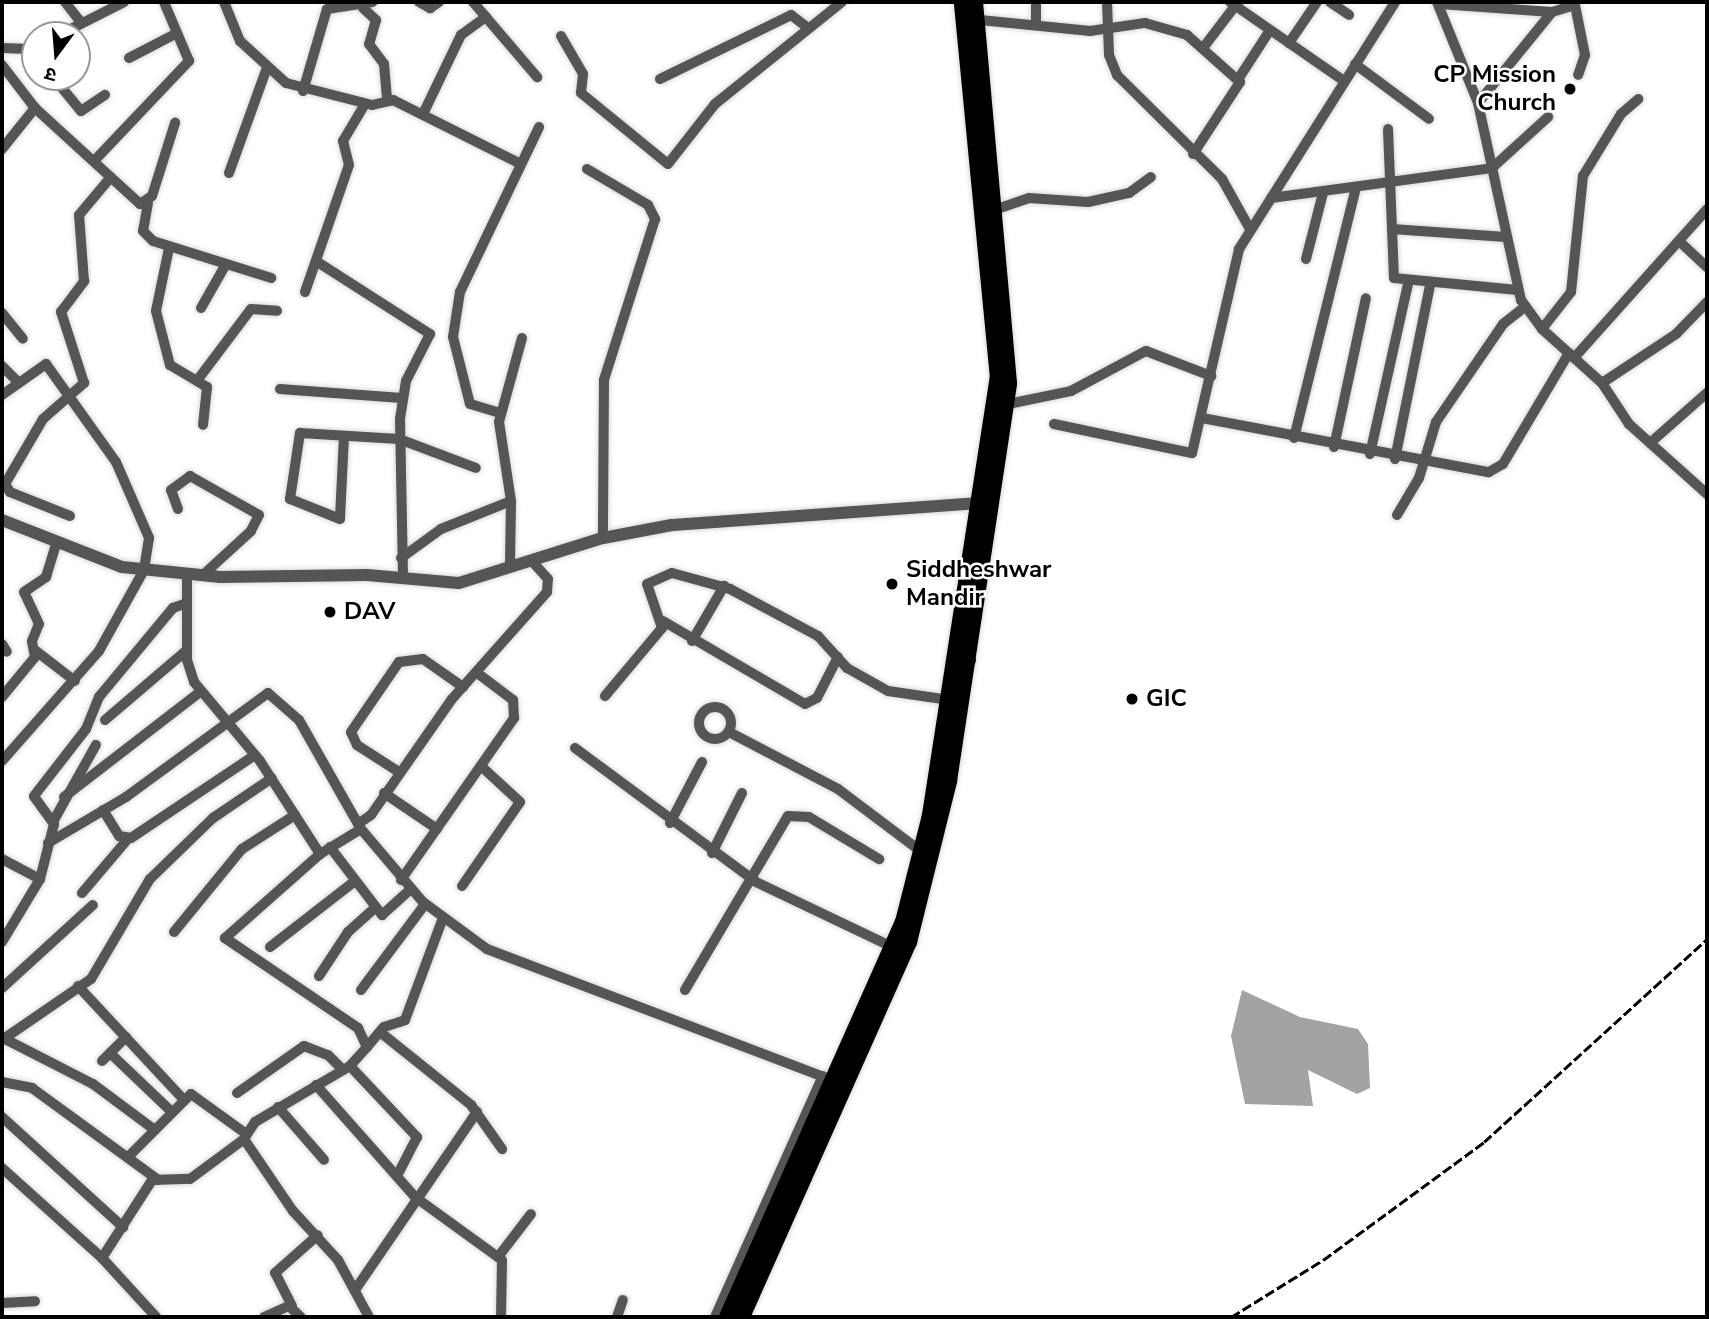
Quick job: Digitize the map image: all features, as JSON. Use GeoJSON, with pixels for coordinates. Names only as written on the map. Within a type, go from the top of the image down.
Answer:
{"type":"FeatureCollection","features":[{"type":"Feature","properties":{"kind":"main road"},"geometry":{"type":"LineString","coordinates":[[833,1080],[928,886],[962,659],[1008,404],[998,209],[970,19],[962,2]]}},
{"type":"Feature","properties":{"kind":"main road"},"geometry":{"type":"LineString","coordinates":[[742,1317],[827,1105],[833,1080],[892,947],[923,853],[949,700],[962,659],[980,503],[996,404],[996,323],[970,19],[975,2]]}},
{"type":"Feature","properties":{"kind":"main road"},"geometry":{"type":"LineString","coordinates":[[727,1317],[827,1105]]}},
{"type":"Feature","properties":{"kind":"street"},"geometry":{"type":"LineString","coordinates":[[65,2],[79,21]]}},
{"type":"Feature","properties":{"kind":"street"},"geometry":{"type":"LineString","coordinates":[[82,21],[124,2]]}},
{"type":"Feature","properties":{"kind":"street"},"geometry":{"type":"LineString","coordinates":[[95,160],[189,61],[164,2]]}},
{"type":"Feature","properties":{"kind":"street"},"geometry":{"type":"LineString","coordinates":[[224,2],[235,32],[266,69],[303,91],[365,104],[387,100],[423,114],[522,164]]}},
{"type":"Feature","properties":{"kind":"street"},"geometry":{"type":"LineString","coordinates":[[419,2],[430,8],[439,2]]}},
{"type":"Feature","properties":{"kind":"street"},"geometry":{"type":"LineString","coordinates":[[473,2],[537,77]]}},
{"type":"Feature","properties":{"kind":"street"},"geometry":{"type":"LineString","coordinates":[[561,36],[583,74],[581,93],[668,164],[715,104],[842,2]]}},
{"type":"Feature","properties":{"kind":"street"},"geometry":{"type":"LineString","coordinates":[[1036,2],[1037,25]]}},
{"type":"Feature","properties":{"kind":"street"},"geometry":{"type":"LineString","coordinates":[[1107,2],[1108,30],[1117,75],[1192,154],[1222,179],[1250,229]]}},
{"type":"Feature","properties":{"kind":"street"},"geometry":{"type":"LineString","coordinates":[[1289,43],[1317,2]]}},
{"type":"Feature","properties":{"kind":"street"},"geometry":{"type":"LineString","coordinates":[[1330,2],[1349,15]]}},
{"type":"Feature","properties":{"kind":"street"},"geometry":{"type":"LineString","coordinates":[[1054,424],[1189,455],[1202,418],[1237,255],[1250,229],[1395,2]]}},
{"type":"Feature","properties":{"kind":"street"},"geometry":{"type":"LineString","coordinates":[[1478,103],[1552,12],[1570,2],[1586,55],[1578,75]]}},
{"type":"Feature","properties":{"kind":"street"},"geometry":{"type":"LineString","coordinates":[[1203,48],[1234,3],[1344,81]]}},
{"type":"Feature","properties":{"kind":"street"},"geometry":{"type":"LineString","coordinates":[[1552,12],[1535,4],[1438,3],[1478,103],[1517,290],[1525,307],[1542,330],[1602,383],[1650,443],[1707,494]]}},
{"type":"Feature","properties":{"kind":"street"},"geometry":{"type":"LineString","coordinates":[[303,91],[327,9],[368,5],[376,20],[369,44],[384,64],[387,100]]}},
{"type":"Feature","properties":{"kind":"street"},"geometry":{"type":"LineString","coordinates":[[660,79],[791,15],[808,28]]}},
{"type":"Feature","properties":{"kind":"street"},"geometry":{"type":"LineString","coordinates":[[423,114],[461,35],[486,17]]}},
{"type":"Feature","properties":{"kind":"street"},"geometry":{"type":"LineString","coordinates":[[970,19],[1108,30],[1158,24],[1203,48],[1239,78]]}},
{"type":"Feature","properties":{"kind":"street"},"geometry":{"type":"LineString","coordinates":[[1192,154],[1270,30]]}},
{"type":"Feature","properties":{"kind":"street"},"geometry":{"type":"LineString","coordinates":[[129,58],[177,33]]}},
{"type":"Feature","properties":{"kind":"street"},"geometry":{"type":"LineString","coordinates":[[2,48],[21,49]]}},
{"type":"Feature","properties":{"kind":"street"},"geometry":{"type":"LineString","coordinates":[[1355,64],[1429,119]]}},
{"type":"Feature","properties":{"kind":"street"},"geometry":{"type":"LineString","coordinates":[[2,65],[35,108],[95,160],[134,200],[148,204]]}},
{"type":"Feature","properties":{"kind":"street"},"geometry":{"type":"LineString","coordinates":[[229,173],[266,69]]}},
{"type":"Feature","properties":{"kind":"street"},"geometry":{"type":"LineString","coordinates":[[65,91],[81,111],[105,95]]}},
{"type":"Feature","properties":{"kind":"street"},"geometry":{"type":"LineString","coordinates":[[1542,330],[1571,292],[1583,176],[1621,114],[1638,99]]}},
{"type":"Feature","properties":{"kind":"street"},"geometry":{"type":"LineString","coordinates":[[305,292],[319,263],[349,164],[343,141],[365,104]]}},
{"type":"Feature","properties":{"kind":"street"},"geometry":{"type":"LineString","coordinates":[[2,149],[35,108]]}},
{"type":"Feature","properties":{"kind":"street"},"geometry":{"type":"LineString","coordinates":[[1271,198],[1492,168],[1548,117]]}},
{"type":"Feature","properties":{"kind":"street"},"geometry":{"type":"LineString","coordinates":[[175,123],[148,204],[143,231],[169,248],[271,278]]}},
{"type":"Feature","properties":{"kind":"street"},"geometry":{"type":"LineString","coordinates":[[500,413],[470,404],[453,337],[460,292],[539,127]]}},
{"type":"Feature","properties":{"kind":"street"},"geometry":{"type":"LineString","coordinates":[[1388,129],[1393,182],[1391,272],[1409,284],[1517,290]]}},
{"type":"Feature","properties":{"kind":"street"},"geometry":{"type":"LineString","coordinates":[[587,169],[648,205],[655,219],[604,380],[603,538]]}},
{"type":"Feature","properties":{"kind":"street"},"geometry":{"type":"LineString","coordinates":[[998,209],[1029,198],[1088,202],[1129,192],[1151,177]]}},
{"type":"Feature","properties":{"kind":"street"},"geometry":{"type":"LineString","coordinates":[[70,516],[10,492],[5,475],[43,419],[85,380],[62,306],[84,281],[79,215],[110,178]]}},
{"type":"Feature","properties":{"kind":"street"},"geometry":{"type":"LineString","coordinates":[[1294,438],[1356,188]]}},
{"type":"Feature","properties":{"kind":"street"},"geometry":{"type":"LineString","coordinates":[[1306,259],[1323,193]]}},
{"type":"Feature","properties":{"kind":"street"},"geometry":{"type":"LineString","coordinates":[[1202,418],[1395,459],[1496,471],[1571,356],[1680,242],[1707,209]]}},
{"type":"Feature","properties":{"kind":"street"},"geometry":{"type":"LineString","coordinates":[[1392,229],[1506,237]]}},
{"type":"Feature","properties":{"kind":"street"},"geometry":{"type":"LineString","coordinates":[[1680,242],[1707,267]]}},
{"type":"Feature","properties":{"kind":"street"},"geometry":{"type":"LineString","coordinates":[[169,248],[156,307],[164,349],[173,367],[200,378],[207,391],[203,425]]}},
{"type":"Feature","properties":{"kind":"street"},"geometry":{"type":"LineString","coordinates":[[319,263],[430,334],[402,398],[399,439],[403,577]]}},
{"type":"Feature","properties":{"kind":"street"},"geometry":{"type":"LineString","coordinates":[[201,308],[225,266]]}},
{"type":"Feature","properties":{"kind":"street"},"geometry":{"type":"LineString","coordinates":[[1370,454],[1409,284]]}},
{"type":"Feature","properties":{"kind":"street"},"geometry":{"type":"LineString","coordinates":[[1395,459],[1430,286]]}},
{"type":"Feature","properties":{"kind":"street"},"geometry":{"type":"LineString","coordinates":[[1334,447],[1366,298]]}},
{"type":"Feature","properties":{"kind":"street"},"geometry":{"type":"LineString","coordinates":[[1602,383],[1676,334],[1707,302]]}},
{"type":"Feature","properties":{"kind":"street"},"geometry":{"type":"LineString","coordinates":[[1397,515],[1424,464],[1436,422],[1503,324],[1525,307]]}},
{"type":"Feature","properties":{"kind":"street"},"geometry":{"type":"LineString","coordinates":[[200,378],[251,309],[277,311]]}},
{"type":"Feature","properties":{"kind":"street"},"geometry":{"type":"LineString","coordinates":[[2,313],[23,339]]}},
{"type":"Feature","properties":{"kind":"street"},"geometry":{"type":"LineString","coordinates":[[510,567],[511,501],[500,413],[522,338]]}},
{"type":"Feature","properties":{"kind":"street"},"geometry":{"type":"LineString","coordinates":[[1008,404],[1071,391],[1146,351],[1211,376]]}},
{"type":"Feature","properties":{"kind":"street"},"geometry":{"type":"LineString","coordinates":[[2,395],[44,363],[70,394],[145,519],[144,570],[75,681],[2,761]]}},
{"type":"Feature","properties":{"kind":"street"},"geometry":{"type":"LineString","coordinates":[[2,366],[17,381]]}},
{"type":"Feature","properties":{"kind":"street"},"geometry":{"type":"LineString","coordinates":[[281,389],[402,398]]}},
{"type":"Feature","properties":{"kind":"street"},"geometry":{"type":"LineString","coordinates":[[1650,443],[1707,393]]}},
{"type":"Feature","properties":{"kind":"street"},"geometry":{"type":"LineString","coordinates":[[344,436],[340,519],[290,499],[297,435],[344,436],[399,439],[477,468]]}},
{"type":"Feature","properties":{"kind":"street"},"geometry":{"type":"LineString","coordinates":[[178,509],[171,490],[191,476],[259,516],[251,531],[203,575]]}},
{"type":"Feature","properties":{"kind":"street"},"geometry":{"type":"LineString","coordinates":[[401,558],[441,530],[511,501]]}},
{"type":"Feature","properties":{"kind":"street"},"geometry":{"type":"LineString","coordinates":[[2,520],[57,542],[144,570],[203,575],[403,577],[470,583],[510,567],[603,538],[672,524],[980,503]]}},
{"type":"Feature","properties":{"kind":"street"},"geometry":{"type":"LineString","coordinates":[[57,542],[46,577],[24,592],[39,624],[32,641],[36,651],[75,681]]}},
{"type":"Feature","properties":{"kind":"street"},"geometry":{"type":"LineString","coordinates":[[367,1047],[358,1028],[225,937],[320,854],[359,826],[463,687],[550,588],[531,560]]}},
{"type":"Feature","properties":{"kind":"street"},"geometry":{"type":"LineString","coordinates":[[187,574],[187,650],[201,691],[272,778],[320,854]]}},
{"type":"Feature","properties":{"kind":"street"},"geometry":{"type":"LineString","coordinates":[[838,657],[817,698],[805,704],[692,641],[663,621],[648,589],[652,577],[687,575],[724,586],[818,636],[838,657],[888,691],[949,700]]}},
{"type":"Feature","properties":{"kind":"street"},"geometry":{"type":"LineString","coordinates":[[692,641],[724,586]]}},
{"type":"Feature","properties":{"kind":"street"},"geometry":{"type":"LineString","coordinates":[[54,820],[34,804],[34,796],[86,730],[99,697],[173,608],[187,603]]}},
{"type":"Feature","properties":{"kind":"street"},"geometry":{"type":"LineString","coordinates":[[605,696],[663,621]]}},
{"type":"Feature","properties":{"kind":"street"},"geometry":{"type":"LineString","coordinates":[[105,720],[187,650]]}},
{"type":"Feature","properties":{"kind":"street"},"geometry":{"type":"LineString","coordinates":[[2,698],[36,651]]}},
{"type":"Feature","properties":{"kind":"street"},"geometry":{"type":"LineString","coordinates":[[399,772],[357,745],[351,732],[399,662],[423,659],[463,687]]}},
{"type":"Feature","properties":{"kind":"street"},"geometry":{"type":"LineString","coordinates":[[401,880],[481,766],[516,705],[476,672]]}},
{"type":"Feature","properties":{"kind":"street"},"geometry":{"type":"LineString","coordinates":[[64,797],[201,691]]}},
{"type":"Feature","properties":{"kind":"street"},"geometry":{"type":"LineString","coordinates":[[48,843],[103,810],[262,694],[283,702],[359,826],[410,890],[443,918],[516,962],[833,1080],[715,1317]]}},
{"type":"Feature","properties":{"kind":"street"},"geometry":{"type":"LineString","coordinates":[[729,732],[838,789],[923,853]]}},
{"type":"Feature","properties":{"kind":"street"},"geometry":{"type":"LineString","coordinates":[[2,942],[40,879],[54,820],[64,797],[96,745]]}},
{"type":"Feature","properties":{"kind":"street"},"geometry":{"type":"LineString","coordinates":[[575,748],[670,823],[748,877],[892,947]]}},
{"type":"Feature","properties":{"kind":"street"},"geometry":{"type":"LineString","coordinates":[[82,893],[127,840],[255,755]]}},
{"type":"Feature","properties":{"kind":"street"},"geometry":{"type":"LineString","coordinates":[[670,823],[702,762]]}},
{"type":"Feature","properties":{"kind":"street"},"geometry":{"type":"LineString","coordinates":[[462,886],[520,802],[481,766]]}},
{"type":"Feature","properties":{"kind":"street"},"geometry":{"type":"LineString","coordinates":[[155,1130],[100,1088],[4,1040],[96,974],[121,919],[150,879],[213,818],[272,778]]}},
{"type":"Feature","properties":{"kind":"street"},"geometry":{"type":"LineString","coordinates":[[384,793],[437,829]]}},
{"type":"Feature","properties":{"kind":"street"},"geometry":{"type":"LineString","coordinates":[[712,853],[743,793]]}},
{"type":"Feature","properties":{"kind":"street"},"geometry":{"type":"LineString","coordinates":[[103,810],[127,840]]}},
{"type":"Feature","properties":{"kind":"street"},"geometry":{"type":"LineString","coordinates":[[685,990],[780,823],[793,814],[808,817],[878,859]]}},
{"type":"Feature","properties":{"kind":"street"},"geometry":{"type":"LineString","coordinates":[[174,932],[243,849],[295,815]]}},
{"type":"Feature","properties":{"kind":"street"},"geometry":{"type":"LineString","coordinates":[[330,847],[375,908],[388,914],[410,890]]}},
{"type":"Feature","properties":{"kind":"street"},"geometry":{"type":"LineString","coordinates":[[2,859],[40,879]]}},
{"type":"Feature","properties":{"kind":"street"},"geometry":{"type":"LineString","coordinates":[[270,947],[355,881]]}},
{"type":"Feature","properties":{"kind":"street"},"geometry":{"type":"LineString","coordinates":[[361,989],[425,904]]}},
{"type":"Feature","properties":{"kind":"street"},"geometry":{"type":"LineString","coordinates":[[2,988],[93,905]]}},
{"type":"Feature","properties":{"kind":"street"},"geometry":{"type":"LineString","coordinates":[[319,976],[348,932],[375,908]]}},
{"type":"Feature","properties":{"kind":"street"},"geometry":{"type":"LineString","coordinates":[[2,918],[12,926]]}},
{"type":"Feature","properties":{"kind":"street"},"geometry":{"type":"LineString","coordinates":[[2,1082],[32,1088],[158,1180],[191,1179],[278,1107],[347,1068],[380,1031],[405,1020],[443,918]]}},
{"type":"Feature","properties":{"kind":"street"},"geometry":{"type":"LineString","coordinates":[[78,986],[184,1100]]}},
{"type":"Feature","properties":{"kind":"street"},"geometry":{"type":"LineString","coordinates":[[380,1031],[477,1112],[502,1149]]}},
{"type":"Feature","properties":{"kind":"street"},"geometry":{"type":"LineString","coordinates":[[126,1037],[106,1057],[172,1112]]}},
{"type":"Feature","properties":{"kind":"street"},"geometry":{"type":"LineString","coordinates":[[237,1093],[304,1046],[328,1055],[347,1068],[417,1137],[398,1174]]}},
{"type":"Feature","properties":{"kind":"street"},"geometry":{"type":"LineString","coordinates":[[316,1085],[398,1174],[415,1197],[498,1257],[506,1276],[501,1317]]}},
{"type":"Feature","properties":{"kind":"street"},"geometry":{"type":"LineString","coordinates":[[128,1157],[184,1100],[198,1096],[244,1136],[293,1211],[318,1235],[355,1290],[369,1317]]}},
{"type":"Feature","properties":{"kind":"street"},"geometry":{"type":"LineString","coordinates":[[278,1107],[324,1160]]}},
{"type":"Feature","properties":{"kind":"street"},"geometry":{"type":"LineString","coordinates":[[355,1290],[415,1197],[477,1112]]}},
{"type":"Feature","properties":{"kind":"street"},"geometry":{"type":"LineString","coordinates":[[2,1117],[123,1227]]}},
{"type":"Feature","properties":{"kind":"street"},"geometry":{"type":"LineString","coordinates":[[2,1168],[102,1258],[155,1317]]}},
{"type":"Feature","properties":{"kind":"street"},"geometry":{"type":"LineString","coordinates":[[102,1258],[158,1180]]}},
{"type":"Feature","properties":{"kind":"street"},"geometry":{"type":"LineString","coordinates":[[498,1257],[531,1214]]}},
{"type":"Feature","properties":{"kind":"street"},"geometry":{"type":"LineString","coordinates":[[301,1317],[274,1276],[318,1235]]}},
{"type":"Feature","properties":{"kind":"street"},"geometry":{"type":"LineString","coordinates":[[617,1317],[623,1300]]}},
{"type":"Feature","properties":{"kind":"street"},"geometry":{"type":"LineString","coordinates":[[2,1303],[35,1301]]}},
{"type":"Feature","properties":{"kind":"street"},"geometry":{"type":"LineString","coordinates":[[264,1317],[292,1306]]}},
{"type":"Feature","properties":{"kind":"shaded area"},"geometry":{"type":"Polygon","coordinates":[[[1242,990],[1300,1017],[1358,1029],[1368,1044],[1370,1088],[1357,1094],[1308,1070],[1313,1106],[1245,1104],[1231,1036],[1242,990]]]}},
{"type":"Feature","properties":{"kind":"railway"},"geometry":{"type":"LineString","coordinates":[[1231,1317],[1323,1260],[1484,1142],[1707,939]]}},
{"type":"Feature","properties":{"kind":"place","name":"CP Mission Church"},"geometry":{"type":"Point","coordinates":[1570,89]}},
{"type":"Feature","properties":{"kind":"place","name":"Siddheshwar Mandir"},"geometry":{"type":"Point","coordinates":[892,584]}},
{"type":"Feature","properties":{"kind":"place","name":"DAV"},"geometry":{"type":"Point","coordinates":[330,612]}},
{"type":"Feature","properties":{"kind":"place","name":"GIC"},"geometry":{"type":"Point","coordinates":[1132,699]}}]}
